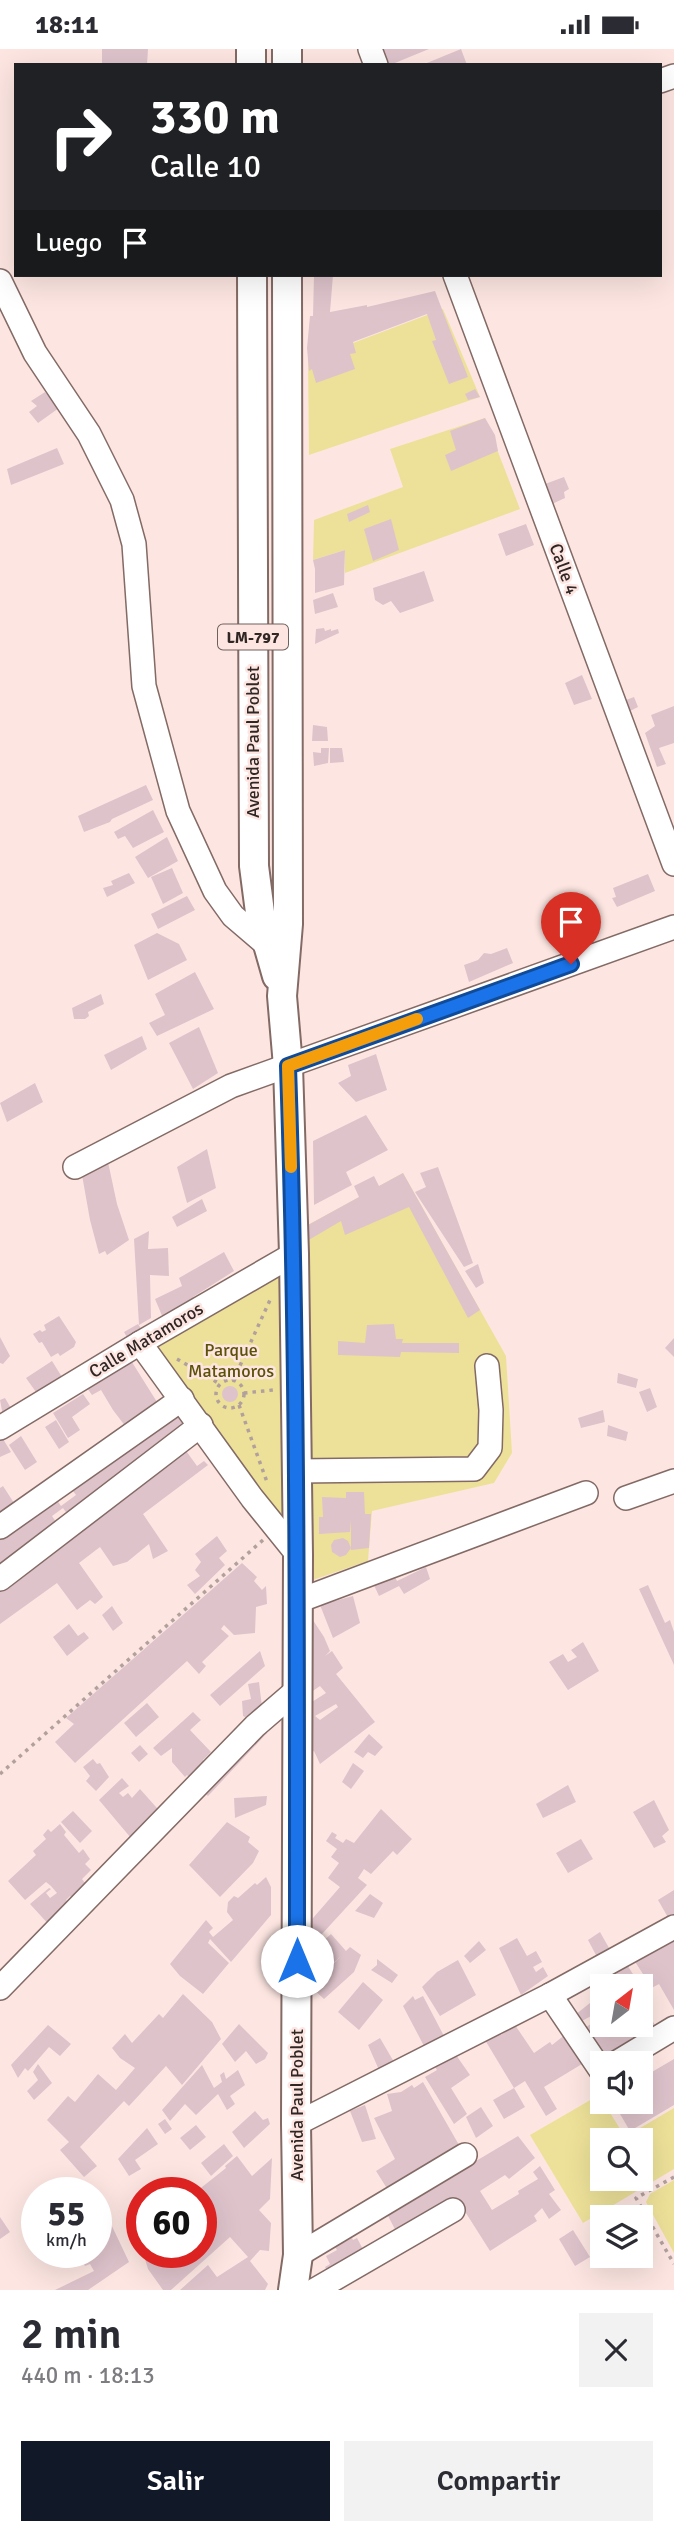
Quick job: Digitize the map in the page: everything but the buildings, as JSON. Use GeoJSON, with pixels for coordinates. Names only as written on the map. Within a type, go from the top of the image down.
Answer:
{"type":"FeatureCollection","features":[{"type":"Feature","properties":{"kind":"main road","name":"Avenida Paul Poblet"},"geometry":{"type":"LineString","coordinates":[[252,277],[254,866],[261,920],[282,996]]}},
{"type":"Feature","properties":{"kind":"main road","name":"Avenida Paul Poblet"},"geometry":{"type":"LineString","coordinates":[[287,277],[288,924],[282,996],[288,1066],[294,1254],[298,1555],[298,2256],[293,2290]]}},
{"type":"Feature","properties":{"kind":"street","name":"Calle 4"},"geometry":{"type":"LineString","coordinates":[[456,277],[674,864]]}},
{"type":"Feature","properties":{"kind":"street"},"geometry":{"type":"LineString","coordinates":[[0,281],[35,353],[89,434],[121,501],[134,544],[144,686],[178,811],[215,891],[233,916],[268,946]]}},
{"type":"Feature","properties":{"kind":"street"},"geometry":{"type":"LineString","coordinates":[[75,1167],[231,1086],[674,927]]}},
{"type":"Feature","properties":{"kind":"street","name":"Calle Matamoros"},"geometry":{"type":"LineString","coordinates":[[0,1428],[294,1254]]}},
{"type":"Feature","properties":{"kind":"street"},"geometry":{"type":"LineString","coordinates":[[140,1343],[252,1498],[298,1555]]}},
{"type":"Feature","properties":{"kind":"street"},"geometry":{"type":"LineString","coordinates":[[297,1471],[474,1469],[491,1448],[487,1366]]}},
{"type":"Feature","properties":{"kind":"street"},"geometry":{"type":"LineString","coordinates":[[0,1527],[182,1399]]}},
{"type":"Feature","properties":{"kind":"street"},"geometry":{"type":"LineString","coordinates":[[0,1579],[201,1425]]}},
{"type":"Feature","properties":{"kind":"street"},"geometry":{"type":"LineString","coordinates":[[626,1499],[674,1481]]}},
{"type":"Feature","properties":{"kind":"street"},"geometry":{"type":"LineString","coordinates":[[298,1601],[586,1493]]}},
{"type":"Feature","properties":{"kind":"street"},"geometry":{"type":"LineString","coordinates":[[0,1988],[256,1726],[298,1689]]}},
{"type":"Feature","properties":{"kind":"street"},"geometry":{"type":"LineString","coordinates":[[296,2124],[550,1995],[674,1927]]}},
{"type":"Feature","properties":{"kind":"street"},"geometry":{"type":"LineString","coordinates":[[550,1995],[590,2054]]}},
{"type":"Feature","properties":{"kind":"street"},"geometry":{"type":"LineString","coordinates":[[636,2051],[674,2028]]}},
{"type":"Feature","properties":{"kind":"street"},"geometry":{"type":"LineString","coordinates":[[298,2256],[465,2155]]}},
{"type":"Feature","properties":{"kind":"street"},"geometry":{"type":"LineString","coordinates":[[315,2290],[453,2210]]}},
{"type":"Feature","properties":{"kind":"path"},"geometry":{"type":"LineString","coordinates":[[233,1381],[273,1295]]}},
{"type":"Feature","properties":{"kind":"path"},"geometry":{"type":"LineString","coordinates":[[174,1357],[220,1384],[233,1381],[241,1385],[244,1394],[239,1405],[271,1493]]}},
{"type":"Feature","properties":{"kind":"path"},"geometry":{"type":"LineString","coordinates":[[220,1384],[217,1397],[222,1405],[230,1408],[239,1405]]}},
{"type":"Feature","properties":{"kind":"path"},"geometry":{"type":"LineString","coordinates":[[244,1394],[284,1388]]}},
{"type":"Feature","properties":{"kind":"path"},"geometry":{"type":"LineString","coordinates":[[0,1774],[278,1527]]}},
{"type":"Feature","properties":{"kind":"path"},"geometry":{"type":"LineString","coordinates":[[674,2177],[636,2198],[674,2263]]}},
{"type":"Feature","properties":{"kind":"green space"},"geometry":{"type":"Polygon","coordinates":[[[443,309],[480,397],[309,455],[308,360],[443,309]]]}},
{"type":"Feature","properties":{"kind":"green space"},"geometry":{"type":"Polygon","coordinates":[[[485,418],[520,509],[345,573],[345,550],[313,560],[314,520],[403,487],[390,449],[485,418]]]}},
{"type":"Feature","properties":{"kind":"green space"},"geometry":{"type":"Polygon","coordinates":[[[403,1173],[506,1356],[512,1453],[494,1483],[372,1511],[368,1561],[307,1582],[308,1225],[403,1173]]]}},
{"type":"Feature","properties":{"kind":"green space","name":"Parque Matamoros"},"geometry":{"type":"Polygon","coordinates":[[[288,1264],[288,1526],[282,1529],[148,1341],[288,1264]]]}},
{"type":"Feature","properties":{"kind":"green space"},"geometry":{"type":"Polygon","coordinates":[[[590,2100],[590,2114],[611,2114],[619,2128],[590,2128],[590,2191],[637,2191],[613,2205],[590,2205],[590,2219],[583,2223],[530,2135],[590,2100]]]}},
{"type":"Feature","properties":{"kind":"green space"},"geometry":{"type":"Polygon","coordinates":[[[674,2108],[674,2169],[653,2181],[653,2128],[640,2128],[674,2108]]]}},
{"type":"Feature","properties":{"kind":"green space"},"geometry":{"type":"Polygon","coordinates":[[[674,2180],[674,2253],[653,2215],[653,2205],[648,2205],[646,2202],[650,2194],[674,2180]]]}},
{"type":"Feature","properties":{"kind":"slow traffic"},"geometry":{"type":"LineString","coordinates":[[291,1167],[288,1066],[417,1019]]}},
{"type":"Feature","properties":{"kind":"route"},"geometry":{"type":"LineString","coordinates":[[297,1961],[298,1555],[294,1254],[288,1066],[571,964]]}}]}
